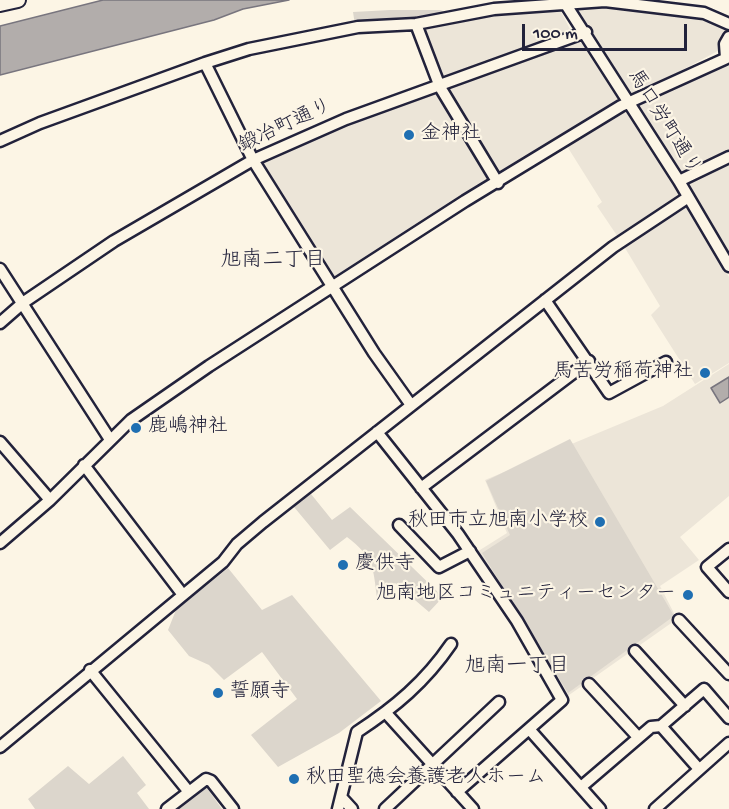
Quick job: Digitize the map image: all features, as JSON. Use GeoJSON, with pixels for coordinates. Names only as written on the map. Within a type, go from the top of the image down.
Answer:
{"type":"FeatureCollection","features":[{"type":"Feature","properties":{"kind":"main road"},"geometry":{"type":"LineString","coordinates":[[0,4],[18,0]]}},
{"type":"Feature","properties":{"kind":"street"},"geometry":{"type":"LineString","coordinates":[[0,141],[51,119],[205,63],[249,49],[358,27],[416,24],[494,9],[564,2],[605,1],[704,14],[729,24]]}},
{"type":"Feature","properties":{"kind":"street","name":"馬口労町通り"},"geometry":{"type":"LineString","coordinates":[[564,2],[586,32],[630,102],[729,266]]}},
{"type":"Feature","properties":{"kind":"street"},"geometry":{"type":"LineString","coordinates":[[416,24],[440,87],[498,183]]}},
{"type":"Feature","properties":{"kind":"street","name":"鍛冶町通り"},"geometry":{"type":"LineString","coordinates":[[0,323],[24,302],[114,241],[253,160],[346,119],[440,87],[586,32]]}},
{"type":"Feature","properties":{"kind":"street"},"geometry":{"type":"LineString","coordinates":[[0,543],[50,500],[110,438],[169,392],[333,286],[630,102],[728,57],[725,44],[729,37]]}},
{"type":"Feature","properties":{"kind":"street"},"geometry":{"type":"LineString","coordinates":[[205,63],[253,160],[374,354],[411,405]]}},
{"type":"Feature","properties":{"kind":"street"},"geometry":{"type":"LineString","coordinates":[[679,181],[729,157]]}},
{"type":"Feature","properties":{"kind":"street"},"geometry":{"type":"LineString","coordinates":[[0,747],[223,562],[237,544],[255,529],[613,247],[687,198]]}},
{"type":"Feature","properties":{"kind":"street"},"geometry":{"type":"LineString","coordinates":[[0,269],[24,302],[110,438]]}},
{"type":"Feature","properties":{"kind":"street"},"geometry":{"type":"LineString","coordinates":[[545,300],[609,393],[666,362]]}},
{"type":"Feature","properties":{"kind":"street"},"geometry":{"type":"LineString","coordinates":[[421,488],[589,361]]}},
{"type":"Feature","properties":{"kind":"street"},"geometry":{"type":"LineString","coordinates":[[377,432],[470,551],[517,621],[562,700],[457,792]]}},
{"type":"Feature","properties":{"kind":"street"},"geometry":{"type":"LineString","coordinates":[[0,442],[50,500]]}},
{"type":"Feature","properties":{"kind":"street"},"geometry":{"type":"LineString","coordinates":[[84,465],[183,595]]}},
{"type":"Feature","properties":{"kind":"street"},"geometry":{"type":"LineString","coordinates":[[399,525],[439,567],[470,551]]}},
{"type":"Feature","properties":{"kind":"street"},"geometry":{"type":"LineString","coordinates":[[729,549],[707,567],[729,592]]}},
{"type":"Feature","properties":{"kind":"street"},"geometry":{"type":"LineString","coordinates":[[680,620],[729,674]]}},
{"type":"Feature","properties":{"kind":"street"},"geometry":{"type":"LineString","coordinates":[[338,809],[357,732],[386,713],[419,685],[451,644]]}},
{"type":"Feature","properties":{"kind":"street"},"geometry":{"type":"LineString","coordinates":[[635,651],[685,706]]}},
{"type":"Feature","properties":{"kind":"street"},"geometry":{"type":"LineString","coordinates":[[90,670],[189,792]]}},
{"type":"Feature","properties":{"kind":"street"},"geometry":{"type":"LineString","coordinates":[[589,684],[638,737]]}},
{"type":"Feature","properties":{"kind":"street"},"geometry":{"type":"LineString","coordinates":[[581,787],[638,737],[651,727],[661,726],[704,689],[729,718]]}},
{"type":"Feature","properties":{"kind":"street"},"geometry":{"type":"LineString","coordinates":[[385,809],[499,702]]}},
{"type":"Feature","properties":{"kind":"street"},"geometry":{"type":"LineString","coordinates":[[386,713],[473,809]]}},
{"type":"Feature","properties":{"kind":"street"},"geometry":{"type":"LineString","coordinates":[[661,726],[699,770]]}},
{"type":"Feature","properties":{"kind":"street"},"geometry":{"type":"LineString","coordinates":[[529,729],[600,809]]}},
{"type":"Feature","properties":{"kind":"street"},"geometry":{"type":"LineString","coordinates":[[655,809],[729,743]]}},
{"type":"Feature","properties":{"kind":"street"},"geometry":{"type":"LineString","coordinates":[[167,809],[206,779],[211,781],[233,809]]}},
{"type":"Feature","properties":{"kind":"street"},"geometry":{"type":"LineString","coordinates":[[341,797],[352,809]]}},
{"type":"Feature","properties":{"kind":"shaded area"},"geometry":{"type":"Polygon","coordinates":[[[103,0],[289,0],[243,9],[214,20],[0,75],[0,26],[103,0]]]}},
{"type":"Feature","properties":{"kind":"shaded area"},"geometry":{"type":"Polygon","coordinates":[[[579,1],[710,10],[729,18],[729,45],[630,98],[576,9],[579,1]]]}},
{"type":"Feature","properties":{"kind":"shaded area"},"geometry":{"type":"Polygon","coordinates":[[[559,8],[571,31],[568,35],[440,80],[420,26],[495,11],[559,8]]]}},
{"type":"Feature","properties":{"kind":"shaded area"},"geometry":{"type":"Polygon","coordinates":[[[390,10],[446,12],[394,23],[355,25],[353,12],[390,10]]]}},
{"type":"Feature","properties":{"kind":"shaded area"},"geometry":{"type":"Polygon","coordinates":[[[576,41],[587,46],[618,97],[617,106],[499,179],[444,89],[576,41]]]}},
{"type":"Feature","properties":{"kind":"shaded area"},"geometry":{"type":"Polygon","coordinates":[[[729,59],[729,152],[679,175],[635,104],[729,59]]]}},
{"type":"Feature","properties":{"kind":"shaded area"},"geometry":{"type":"Polygon","coordinates":[[[440,90],[493,178],[331,279],[257,161],[361,117],[440,90]]]}},
{"type":"Feature","properties":{"kind":"shaded area"},"geometry":{"type":"Polygon","coordinates":[[[624,107],[679,193],[679,200],[620,240],[597,206],[602,202],[565,143],[624,107]]]}},
{"type":"Feature","properties":{"kind":"shaded area"},"geometry":{"type":"Polygon","coordinates":[[[729,159],[729,261],[684,181],[729,159]]]}},
{"type":"Feature","properties":{"kind":"shaded area"},"geometry":{"type":"Polygon","coordinates":[[[684,202],[729,277],[729,363],[695,384],[651,315],[660,306],[622,243],[684,202]]]}},
{"type":"Feature","properties":{"kind":"shaded area","name":"秋田市立旭南小学校"},"geometry":{"type":"Polygon","coordinates":[[[729,364],[729,496],[680,537],[699,560],[660,586],[677,619],[562,700],[472,555],[507,533],[485,480],[663,406],[729,364]]]}},
{"type":"Feature","properties":{"kind":"shaded area"},"geometry":{"type":"Polygon","coordinates":[[[729,377],[729,397],[720,403],[711,388],[729,377]]]}},
{"type":"Feature","properties":{"kind":"shaded area"},"geometry":{"type":"Polygon","coordinates":[[[570,439],[674,616],[568,693],[482,553],[510,535],[486,481],[570,439]]]}},
{"type":"Feature","properties":{"kind":"shaded area"},"geometry":{"type":"Polygon","coordinates":[[[311,494],[332,520],[350,507],[443,597],[429,612],[395,583],[377,598],[371,563],[363,551],[347,537],[330,550],[294,507],[311,494]]]}},
{"type":"Feature","properties":{"kind":"shaded area"},"geometry":{"type":"Polygon","coordinates":[[[228,568],[262,610],[292,595],[381,701],[339,733],[278,767],[251,735],[297,699],[262,652],[224,680],[209,665],[189,656],[168,630],[176,610],[228,568]]]}},
{"type":"Feature","properties":{"kind":"shaded area"},"geometry":{"type":"Polygon","coordinates":[[[123,756],[146,785],[137,793],[149,809],[35,809],[28,799],[68,766],[89,784],[123,756]]]}},
{"type":"Feature","properties":{"kind":"shaded area"},"geometry":{"type":"Polygon","coordinates":[[[201,787],[206,787],[222,809],[175,809],[201,787]]]}},
{"type":"Feature","properties":{"kind":"place","name":"金神社"},"geometry":{"type":"Point","coordinates":[409,135]}},
{"type":"Feature","properties":{"kind":"place","name":"馬苦労稲荷神社"},"geometry":{"type":"Point","coordinates":[705,373]}},
{"type":"Feature","properties":{"kind":"place","name":"鹿嶋神社"},"geometry":{"type":"Point","coordinates":[136,428]}},
{"type":"Feature","properties":{"kind":"place","name":"秋田市立旭南小学校"},"geometry":{"type":"Point","coordinates":[600,522]}},
{"type":"Feature","properties":{"kind":"place","name":"慶供寺"},"geometry":{"type":"Point","coordinates":[343,565]}},
{"type":"Feature","properties":{"kind":"place","name":"旭南地区コミュニティーセンター"},"geometry":{"type":"Point","coordinates":[688,595]}},
{"type":"Feature","properties":{"kind":"place","name":"誓願寺"},"geometry":{"type":"Point","coordinates":[218,693]}},
{"type":"Feature","properties":{"kind":"place","name":"秋田聖徳会養護老人ホーム"},"geometry":{"type":"Point","coordinates":[294,779]}},
{"type":"Feature","properties":{"kind":"district","name":"旭南二丁目"},"geometry":{"type":"Point","coordinates":[273,262]}},
{"type":"Feature","properties":{"kind":"district","name":"旭南一丁目"},"geometry":{"type":"Point","coordinates":[517,668]}}]}
